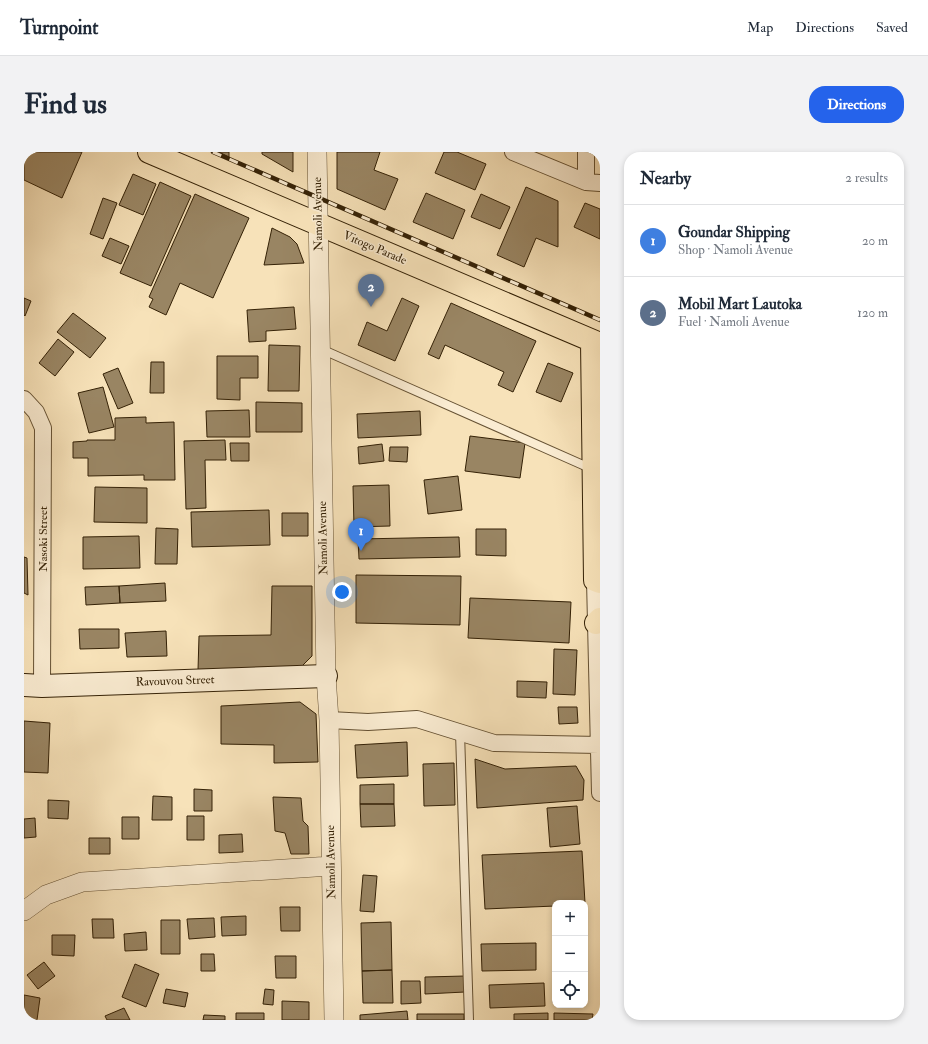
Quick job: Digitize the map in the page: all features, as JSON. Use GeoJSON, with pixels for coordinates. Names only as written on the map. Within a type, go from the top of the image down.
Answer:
{"type":"FeatureCollection","features":[{"type":"Feature","properties":{"kind":"main road","name":"Vitogo Parade"},"geometry":{"type":"LineString","coordinates":[[149,152],[596,343]]}},
{"type":"Feature","properties":{"kind":"main road"},"geometry":{"type":"LineString","coordinates":[[596,343],[598,581]]}},
{"type":"Feature","properties":{"kind":"main road","name":"Ravouvou Street"},"geometry":{"type":"LineString","coordinates":[[33,685],[326,676]]}},
{"type":"Feature","properties":{"kind":"street","name":"Namoli Avenue"},"geometry":{"type":"LineString","coordinates":[[317,152],[317,223],[326,676],[329,720],[334,1020]]}},
{"type":"Feature","properties":{"kind":"street"},"geometry":{"type":"LineString","coordinates":[[513,152],[593,182]]}},
{"type":"Feature","properties":{"kind":"street"},"geometry":{"type":"LineString","coordinates":[[586,152],[593,182]]}},
{"type":"Feature","properties":{"kind":"street","name":"Nasoki Street"},"geometry":{"type":"LineString","coordinates":[[24,399],[36,412],[43,428],[33,685]]}},
{"type":"Feature","properties":{"kind":"street"},"geometry":{"type":"LineString","coordinates":[[598,581],[600,793]]}},
{"type":"Feature","properties":{"kind":"street"},"geometry":{"type":"LineString","coordinates":[[329,720],[368,722],[417,719],[494,743],[599,745]]}},
{"type":"Feature","properties":{"kind":"street"},"geometry":{"type":"LineString","coordinates":[[24,911],[46,895],[82,882],[331,866]]}},
{"type":"Feature","properties":{"kind":"lane"},"geometry":{"type":"LineString","coordinates":[[320,348],[597,472]]}},
{"type":"Feature","properties":{"kind":"lane"},"geometry":{"type":"LineString","coordinates":[[460,732],[469,1020]]}},
{"type":"Feature","properties":{"kind":"building"},"geometry":{"type":"Polygon","coordinates":[[[24,152],[82,152],[62,198],[24,180],[24,152]]]}},
{"type":"Feature","properties":{"kind":"building"},"geometry":{"type":"Polygon","coordinates":[[[219,152],[229,152],[229,157],[219,152]]]}},
{"type":"Feature","properties":{"kind":"building"},"geometry":{"type":"Polygon","coordinates":[[[262,152],[293,152],[293,172],[262,154],[262,152]]]}},
{"type":"Feature","properties":{"kind":"building"},"geometry":{"type":"Polygon","coordinates":[[[337,152],[380,152],[374,170],[398,179],[385,210],[337,189],[337,152]]]}},
{"type":"Feature","properties":{"kind":"building"},"geometry":{"type":"Polygon","coordinates":[[[444,152],[457,152],[486,164],[475,190],[435,173],[444,152]]]}},
{"type":"Feature","properties":{"kind":"building"},"geometry":{"type":"Polygon","coordinates":[[[133,174],[156,184],[143,215],[119,205],[133,174]]]}},
{"type":"Feature","properties":{"kind":"building"},"geometry":{"type":"Polygon","coordinates":[[[160,182],[191,196],[151,286],[120,273],[160,182]]]}},
{"type":"Feature","properties":{"kind":"building"},"geometry":{"type":"Polygon","coordinates":[[[526,187],[558,201],[558,247],[536,238],[524,267],[497,255],[526,187]]]}},
{"type":"Feature","properties":{"kind":"building"},"geometry":{"type":"Polygon","coordinates":[[[426,193],[465,210],[453,239],[413,222],[426,193]]]}},
{"type":"Feature","properties":{"kind":"building"},"geometry":{"type":"Polygon","coordinates":[[[195,194],[249,218],[213,298],[180,283],[166,315],[149,307],[153,299],[149,297],[195,194]]]}},
{"type":"Feature","properties":{"kind":"building"},"geometry":{"type":"Polygon","coordinates":[[[481,194],[510,207],[500,229],[471,217],[481,194]]]}},
{"type":"Feature","properties":{"kind":"building"},"geometry":{"type":"Polygon","coordinates":[[[103,198],[117,203],[103,239],[90,234],[103,198]]]}},
{"type":"Feature","properties":{"kind":"building"},"geometry":{"type":"Polygon","coordinates":[[[585,203],[600,209],[600,239],[574,227],[585,203]]]}},
{"type":"Feature","properties":{"kind":"building"},"geometry":{"type":"Polygon","coordinates":[[[272,228],[290,237],[297,244],[304,263],[264,265],[272,228]]]}},
{"type":"Feature","properties":{"kind":"building"},"geometry":{"type":"Polygon","coordinates":[[[110,238],[129,246],[121,264],[102,256],[110,238]]]}},
{"type":"Feature","properties":{"kind":"building"},"geometry":{"type":"Polygon","coordinates":[[[24,298],[31,301],[25,316],[24,315],[24,298]]]}},
{"type":"Feature","properties":{"kind":"building"},"geometry":{"type":"Polygon","coordinates":[[[402,298],[419,306],[395,361],[358,345],[367,322],[387,331],[402,298]]]}},
{"type":"Feature","properties":{"kind":"building"},"geometry":{"type":"Polygon","coordinates":[[[451,303],[536,341],[513,392],[498,385],[504,372],[445,345],[439,359],[428,354],[451,303]]]}},
{"type":"Feature","properties":{"kind":"building"},"geometry":{"type":"Polygon","coordinates":[[[294,307],[296,329],[266,331],[266,341],[249,342],[247,310],[294,307]]]}},
{"type":"Feature","properties":{"kind":"building"},"geometry":{"type":"Polygon","coordinates":[[[73,313],[106,338],[90,358],[57,332],[73,313]]]}},
{"type":"Feature","properties":{"kind":"building"},"geometry":{"type":"Polygon","coordinates":[[[58,339],[74,352],[55,376],[39,363],[58,339]]]}},
{"type":"Feature","properties":{"kind":"building"},"geometry":{"type":"Polygon","coordinates":[[[269,345],[300,346],[299,391],[268,391],[269,345]]]}},
{"type":"Feature","properties":{"kind":"building"},"geometry":{"type":"Polygon","coordinates":[[[217,356],[258,356],[258,378],[240,378],[240,400],[217,399],[217,356]]]}},
{"type":"Feature","properties":{"kind":"building"},"geometry":{"type":"Polygon","coordinates":[[[151,362],[164,362],[164,393],[150,393],[151,362]]]}},
{"type":"Feature","properties":{"kind":"building"},"geometry":{"type":"Polygon","coordinates":[[[548,363],[573,373],[561,402],[536,392],[548,363]]]}},
{"type":"Feature","properties":{"kind":"building"},"geometry":{"type":"Polygon","coordinates":[[[118,368],[133,403],[118,409],[103,374],[118,368]]]}},
{"type":"Feature","properties":{"kind":"building"},"geometry":{"type":"Polygon","coordinates":[[[103,387],[114,427],[89,433],[78,393],[103,387]]]}},
{"type":"Feature","properties":{"kind":"building"},"geometry":{"type":"Polygon","coordinates":[[[256,402],[302,403],[302,432],[256,432],[256,402]]]}},
{"type":"Feature","properties":{"kind":"building"},"geometry":{"type":"Polygon","coordinates":[[[249,410],[250,437],[207,437],[206,411],[249,410]]]}},
{"type":"Feature","properties":{"kind":"building"},"geometry":{"type":"Polygon","coordinates":[[[420,411],[421,435],[358,438],[357,414],[420,411]]]}},
{"type":"Feature","properties":{"kind":"building"},"geometry":{"type":"Polygon","coordinates":[[[146,417],[146,423],[174,422],[175,480],[144,480],[144,475],[88,476],[88,458],[73,458],[73,442],[87,440],[115,440],[115,418],[146,417]]]}},
{"type":"Feature","properties":{"kind":"building"},"geometry":{"type":"Polygon","coordinates":[[[470,436],[525,443],[520,478],[465,471],[470,436]]]}},
{"type":"Feature","properties":{"kind":"building"},"geometry":{"type":"Polygon","coordinates":[[[225,440],[226,460],[205,460],[206,508],[186,509],[184,441],[225,440]]]}},
{"type":"Feature","properties":{"kind":"building"},"geometry":{"type":"Polygon","coordinates":[[[230,443],[249,443],[249,461],[231,461],[230,443]]]}},
{"type":"Feature","properties":{"kind":"building"},"geometry":{"type":"Polygon","coordinates":[[[382,444],[384,461],[359,464],[358,447],[382,444]]]}},
{"type":"Feature","properties":{"kind":"building"},"geometry":{"type":"Polygon","coordinates":[[[390,447],[408,447],[407,462],[389,461],[390,447]]]}},
{"type":"Feature","properties":{"kind":"building"},"geometry":{"type":"Polygon","coordinates":[[[458,476],[462,510],[428,514],[424,480],[458,476]]]}},
{"type":"Feature","properties":{"kind":"building"},"geometry":{"type":"Polygon","coordinates":[[[389,485],[390,526],[354,527],[353,486],[389,485]]]}},
{"type":"Feature","properties":{"kind":"building"},"geometry":{"type":"Polygon","coordinates":[[[95,487],[147,488],[147,523],[94,522],[95,487]]]}},
{"type":"Feature","properties":{"kind":"building"},"geometry":{"type":"Polygon","coordinates":[[[269,510],[270,545],[192,547],[191,512],[269,510]]]}},
{"type":"Feature","properties":{"kind":"building"},"geometry":{"type":"Polygon","coordinates":[[[282,513],[308,513],[308,536],[282,536],[282,513]]]}},
{"type":"Feature","properties":{"kind":"building"},"geometry":{"type":"Polygon","coordinates":[[[156,528],[178,529],[177,564],[155,564],[156,528]]]}},
{"type":"Feature","properties":{"kind":"building"},"geometry":{"type":"Polygon","coordinates":[[[476,529],[506,529],[506,556],[476,555],[476,529]]]}},
{"type":"Feature","properties":{"kind":"building"},"geometry":{"type":"Polygon","coordinates":[[[139,536],[140,568],[83,569],[83,537],[139,536]]]}},
{"type":"Feature","properties":{"kind":"building"},"geometry":{"type":"Polygon","coordinates":[[[459,537],[460,557],[359,559],[358,539],[459,537]]]}},
{"type":"Feature","properties":{"kind":"building"},"geometry":{"type":"Polygon","coordinates":[[[24,557],[27,558],[28,595],[24,593],[24,557]]]}},
{"type":"Feature","properties":{"kind":"building"},"geometry":{"type":"Polygon","coordinates":[[[356,575],[461,576],[460,625],[356,623],[356,575]]]}},
{"type":"Feature","properties":{"kind":"building"},"geometry":{"type":"Polygon","coordinates":[[[165,583],[166,601],[120,603],[119,586],[165,583]]]}},
{"type":"Feature","properties":{"kind":"building"},"geometry":{"type":"Polygon","coordinates":[[[119,586],[120,603],[86,605],[85,587],[119,586]]]}},
{"type":"Feature","properties":{"kind":"building"},"geometry":{"type":"Polygon","coordinates":[[[272,586],[312,586],[312,656],[298,670],[198,670],[199,636],[271,635],[272,586]]]}},
{"type":"Feature","properties":{"kind":"building"},"geometry":{"type":"Polygon","coordinates":[[[470,598],[571,602],[569,643],[468,638],[470,598]]]}},
{"type":"Feature","properties":{"kind":"building"},"geometry":{"type":"Polygon","coordinates":[[[79,629],[119,629],[119,648],[80,649],[79,629]]]}},
{"type":"Feature","properties":{"kind":"building"},"geometry":{"type":"Polygon","coordinates":[[[166,631],[167,656],[127,657],[125,633],[166,631]]]}},
{"type":"Feature","properties":{"kind":"building"},"geometry":{"type":"Polygon","coordinates":[[[554,649],[577,650],[575,695],[553,694],[554,649]]]}},
{"type":"Feature","properties":{"kind":"building"},"geometry":{"type":"Polygon","coordinates":[[[517,681],[547,682],[546,698],[517,697],[517,681]]]}},
{"type":"Feature","properties":{"kind":"building"},"geometry":{"type":"Polygon","coordinates":[[[300,702],[316,714],[318,762],[274,763],[274,745],[221,744],[221,706],[300,702]]]}},
{"type":"Feature","properties":{"kind":"building"},"geometry":{"type":"Polygon","coordinates":[[[558,707],[577,707],[578,723],[559,724],[558,707]]]}},
{"type":"Feature","properties":{"kind":"building"},"geometry":{"type":"Polygon","coordinates":[[[24,721],[50,723],[48,773],[24,772],[24,721]]]}},
{"type":"Feature","properties":{"kind":"building"},"geometry":{"type":"Polygon","coordinates":[[[407,742],[408,776],[357,778],[355,745],[407,742]]]}},
{"type":"Feature","properties":{"kind":"building"},"geometry":{"type":"Polygon","coordinates":[[[475,759],[505,769],[576,766],[584,780],[583,800],[477,808],[475,759]]]}},
{"type":"Feature","properties":{"kind":"building"},"geometry":{"type":"Polygon","coordinates":[[[454,763],[455,805],[424,806],[423,764],[454,763]]]}},
{"type":"Feature","properties":{"kind":"building"},"geometry":{"type":"Polygon","coordinates":[[[394,784],[394,804],[360,804],[360,785],[394,784]]]}},
{"type":"Feature","properties":{"kind":"building"},"geometry":{"type":"Polygon","coordinates":[[[194,789],[212,790],[212,811],[194,811],[194,789]]]}},
{"type":"Feature","properties":{"kind":"building"},"geometry":{"type":"Polygon","coordinates":[[[153,796],[172,797],[172,820],[152,820],[153,796]]]}},
{"type":"Feature","properties":{"kind":"building"},"geometry":{"type":"Polygon","coordinates":[[[273,797],[301,798],[303,821],[308,826],[309,854],[291,854],[285,833],[275,831],[273,797]]]}},
{"type":"Feature","properties":{"kind":"building"},"geometry":{"type":"Polygon","coordinates":[[[48,800],[69,801],[68,819],[48,818],[48,800]]]}},
{"type":"Feature","properties":{"kind":"building"},"geometry":{"type":"Polygon","coordinates":[[[360,804],[394,804],[395,826],[361,827],[360,804]]]}},
{"type":"Feature","properties":{"kind":"building"},"geometry":{"type":"Polygon","coordinates":[[[577,806],[580,844],[550,847],[547,808],[577,806]]]}},
{"type":"Feature","properties":{"kind":"building"},"geometry":{"type":"Polygon","coordinates":[[[187,816],[204,816],[204,840],[187,840],[187,816]]]}},
{"type":"Feature","properties":{"kind":"building"},"geometry":{"type":"Polygon","coordinates":[[[122,817],[139,817],[139,839],[122,839],[122,817]]]}},
{"type":"Feature","properties":{"kind":"building"},"geometry":{"type":"Polygon","coordinates":[[[35,818],[36,837],[24,838],[24,819],[35,818]]]}},
{"type":"Feature","properties":{"kind":"building"},"geometry":{"type":"Polygon","coordinates":[[[242,834],[243,852],[219,853],[219,835],[242,834]]]}},
{"type":"Feature","properties":{"kind":"building"},"geometry":{"type":"Polygon","coordinates":[[[89,838],[110,838],[110,854],[89,854],[89,838]]]}},
{"type":"Feature","properties":{"kind":"building"},"geometry":{"type":"Polygon","coordinates":[[[582,851],[585,900],[552,900],[552,906],[485,909],[482,855],[582,851]]]}},
{"type":"Feature","properties":{"kind":"building"},"geometry":{"type":"Polygon","coordinates":[[[363,875],[377,876],[374,912],[360,911],[363,875]]]}},
{"type":"Feature","properties":{"kind":"building"},"geometry":{"type":"Polygon","coordinates":[[[280,907],[300,907],[300,931],[281,931],[280,907]]]}},
{"type":"Feature","properties":{"kind":"building"},"geometry":{"type":"Polygon","coordinates":[[[246,916],[246,935],[222,936],[221,917],[246,916]]]}},
{"type":"Feature","properties":{"kind":"building"},"geometry":{"type":"Polygon","coordinates":[[[214,918],[215,937],[189,939],[187,919],[214,918]]]}},
{"type":"Feature","properties":{"kind":"building"},"geometry":{"type":"Polygon","coordinates":[[[92,919],[113,919],[114,938],[93,938],[92,919]]]}},
{"type":"Feature","properties":{"kind":"building"},"geometry":{"type":"Polygon","coordinates":[[[161,920],[180,920],[180,954],[161,954],[161,920]]]}},
{"type":"Feature","properties":{"kind":"building"},"geometry":{"type":"Polygon","coordinates":[[[391,922],[392,970],[362,971],[361,923],[391,922]]]}},
{"type":"Feature","properties":{"kind":"building"},"geometry":{"type":"Polygon","coordinates":[[[146,932],[147,950],[125,951],[124,934],[146,932]]]}},
{"type":"Feature","properties":{"kind":"building"},"geometry":{"type":"Polygon","coordinates":[[[52,935],[75,935],[74,956],[52,955],[52,935]]]}},
{"type":"Feature","properties":{"kind":"building"},"geometry":{"type":"Polygon","coordinates":[[[536,943],[536,970],[482,971],[481,944],[536,943]]]}},
{"type":"Feature","properties":{"kind":"building"},"geometry":{"type":"Polygon","coordinates":[[[201,954],[214,954],[215,971],[201,971],[201,954]]]}},
{"type":"Feature","properties":{"kind":"building"},"geometry":{"type":"Polygon","coordinates":[[[275,956],[296,956],[296,978],[276,978],[275,956]]]}},
{"type":"Feature","properties":{"kind":"building"},"geometry":{"type":"Polygon","coordinates":[[[44,962],[55,976],[38,989],[27,975],[44,962]]]}},
{"type":"Feature","properties":{"kind":"building"},"geometry":{"type":"Polygon","coordinates":[[[135,964],[159,974],[146,1007],[122,997],[135,964]]]}},
{"type":"Feature","properties":{"kind":"building"},"geometry":{"type":"Polygon","coordinates":[[[392,970],[393,1003],[363,1003],[362,971],[392,970]]]}},
{"type":"Feature","properties":{"kind":"building"},"geometry":{"type":"Polygon","coordinates":[[[465,976],[465,992],[425,994],[425,977],[465,976]]]}},
{"type":"Feature","properties":{"kind":"building"},"geometry":{"type":"Polygon","coordinates":[[[401,981],[420,981],[421,1003],[401,1004],[401,981]]]}},
{"type":"Feature","properties":{"kind":"building"},"geometry":{"type":"Polygon","coordinates":[[[544,983],[545,1006],[490,1008],[489,985],[544,983]]]}},
{"type":"Feature","properties":{"kind":"building"},"geometry":{"type":"Polygon","coordinates":[[[166,989],[188,993],[185,1007],[163,1003],[166,989]]]}},
{"type":"Feature","properties":{"kind":"building"},"geometry":{"type":"Polygon","coordinates":[[[265,989],[274,990],[273,1005],[263,1004],[265,989]]]}},
{"type":"Feature","properties":{"kind":"building"},"geometry":{"type":"Polygon","coordinates":[[[24,995],[40,998],[37,1020],[24,1020],[24,995]]]}},
{"type":"Feature","properties":{"kind":"building"},"geometry":{"type":"Polygon","coordinates":[[[282,1001],[309,1002],[309,1020],[282,1020],[282,1001]]]}},
{"type":"Feature","properties":{"kind":"building"},"geometry":{"type":"Polygon","coordinates":[[[124,1008],[130,1020],[107,1020],[105,1016],[124,1008]]]}},
{"type":"Feature","properties":{"kind":"building"},"geometry":{"type":"Polygon","coordinates":[[[407,1011],[408,1020],[360,1020],[360,1015],[407,1011]]]}},
{"type":"Feature","properties":{"kind":"building"},"geometry":{"type":"Polygon","coordinates":[[[236,1013],[264,1013],[264,1020],[236,1020],[236,1013]]]}},
{"type":"Feature","properties":{"kind":"building"},"geometry":{"type":"Polygon","coordinates":[[[548,1013],[548,1020],[514,1020],[514,1014],[548,1013]]]}},
{"type":"Feature","properties":{"kind":"building"},"geometry":{"type":"Polygon","coordinates":[[[554,1013],[593,1014],[592,1020],[554,1020],[554,1013]]]}},
{"type":"Feature","properties":{"kind":"building"},"geometry":{"type":"Polygon","coordinates":[[[417,1014],[464,1014],[464,1020],[417,1020],[417,1014]]]}},
{"type":"Feature","properties":{"kind":"building"},"geometry":{"type":"Polygon","coordinates":[[[204,1015],[225,1016],[225,1020],[203,1020],[204,1015]]]}},
{"type":"Feature","properties":{"kind":"railway"},"geometry":{"type":"LineString","coordinates":[[213,152],[600,320]]}},
{"type":"Feature","properties":{"kind":"place","name":"Mobil Mart Lautoka"},"geometry":{"type":"Point","coordinates":[371,307]}},
{"type":"Feature","properties":{"kind":"place","name":"Goundar Shipping"},"geometry":{"type":"Point","coordinates":[361,551]}}]}
